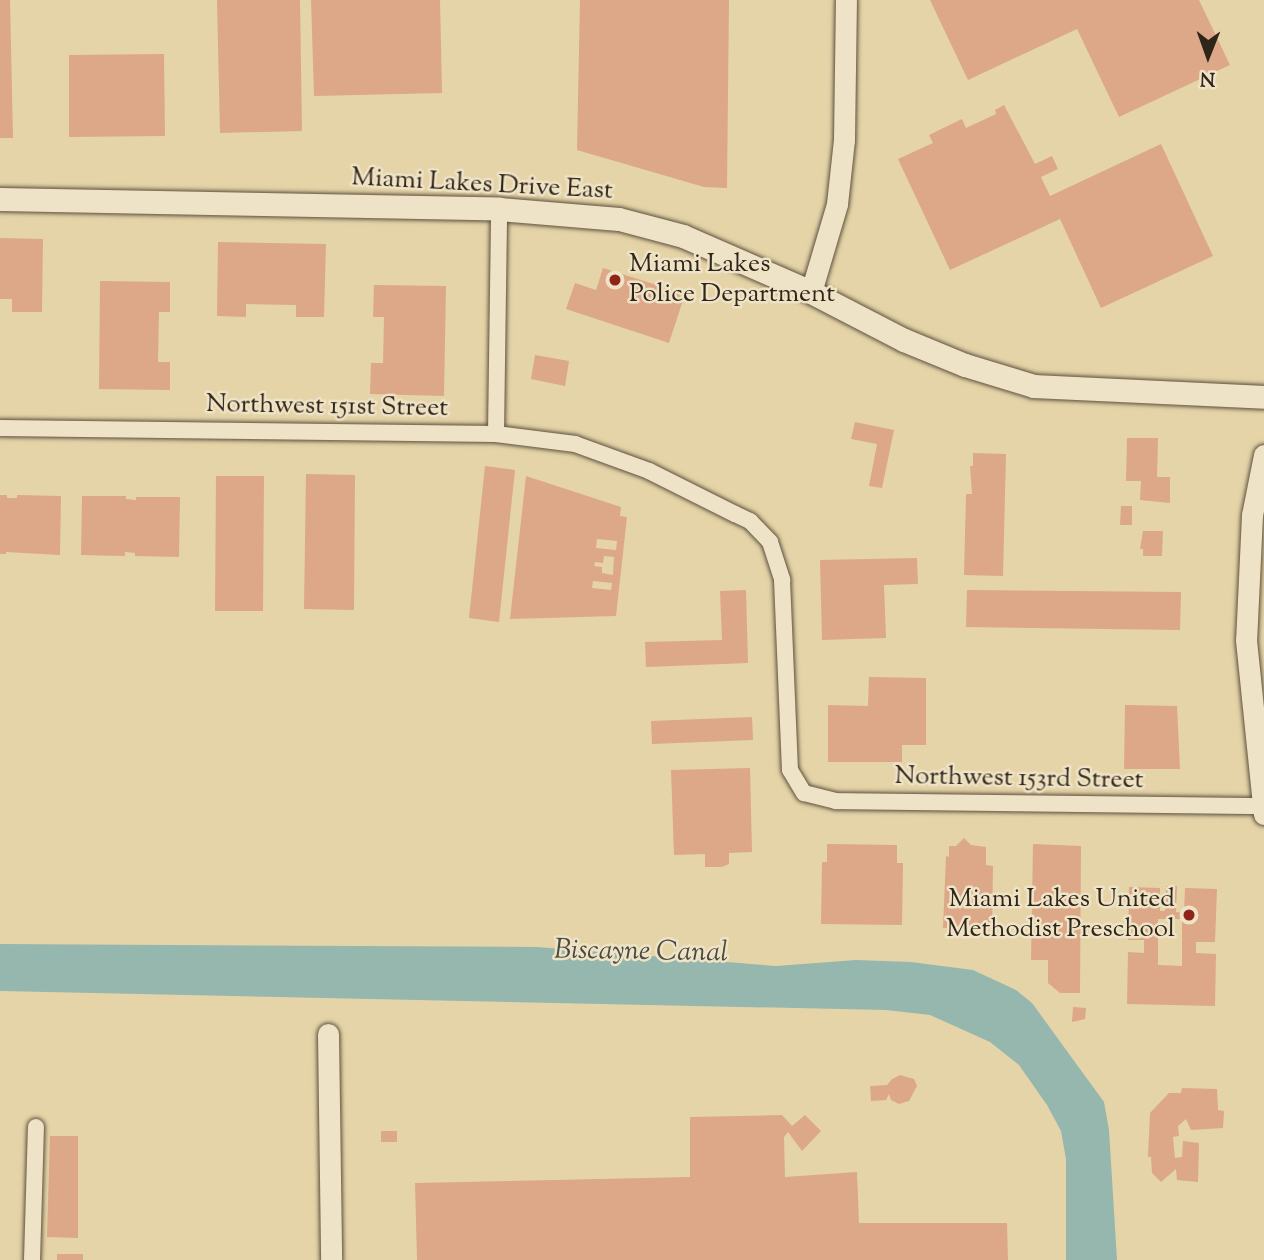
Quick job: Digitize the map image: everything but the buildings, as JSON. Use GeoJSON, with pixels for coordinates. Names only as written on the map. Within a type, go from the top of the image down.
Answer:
{"type":"FeatureCollection","features":[{"type":"Feature","properties":{"kind":"main road","name":"Miami Lakes Drive East"},"geometry":{"type":"LineString","coordinates":[[0,199],[499,209],[619,219],[683,236],[811,292],[904,340],[965,365],[1034,386],[1264,397]]}},
{"type":"Feature","properties":{"kind":"street"},"geometry":{"type":"LineString","coordinates":[[811,292],[837,204],[844,140],[846,0]]}},
{"type":"Feature","properties":{"kind":"street"},"geometry":{"type":"LineString","coordinates":[[496,434],[499,209]]}},
{"type":"Feature","properties":{"kind":"street","name":"Northwest 151st Street"},"geometry":{"type":"LineString","coordinates":[[0,428],[496,434],[575,444],[649,471],[750,521],[770,542],[782,580],[790,770]]}},
{"type":"Feature","properties":{"kind":"street"},"geometry":{"type":"LineString","coordinates":[[1263,810],[1246,640],[1252,515],[1264,455]]}},
{"type":"Feature","properties":{"kind":"street","name":"Northwest 153rd Street"},"geometry":{"type":"LineString","coordinates":[[790,770],[804,793],[836,802],[1263,810]]}},
{"type":"Feature","properties":{"kind":"street"},"geometry":{"type":"LineString","coordinates":[[328,1034],[331,1260]]}},
{"type":"Feature","properties":{"kind":"street"},"geometry":{"type":"LineString","coordinates":[[32,1260],[36,1127]]}},
{"type":"Feature","properties":{"kind":"water"},"geometry":{"type":"Polygon","coordinates":[[[0,944],[537,947],[776,966],[856,960],[911,962],[973,970],[1016,990],[1032,1003],[1104,1102],[1109,1130],[1117,1260],[1066,1260],[1066,1159],[1061,1131],[1047,1105],[1019,1065],[990,1042],[930,1015],[886,1010],[0,991],[0,944]]]}},
{"type":"Feature","properties":{"kind":"place","name":"Miami Lakes Police Department"},"geometry":{"type":"Point","coordinates":[615,280]}},
{"type":"Feature","properties":{"kind":"place","name":"Miami Lakes United Methodist Preschool"},"geometry":{"type":"Point","coordinates":[1189,915]}},
{"type":"Feature","properties":{"kind":"water label","name":"Biscayne Canal"},"geometry":{"type":"Point","coordinates":[641,952]}}]}
